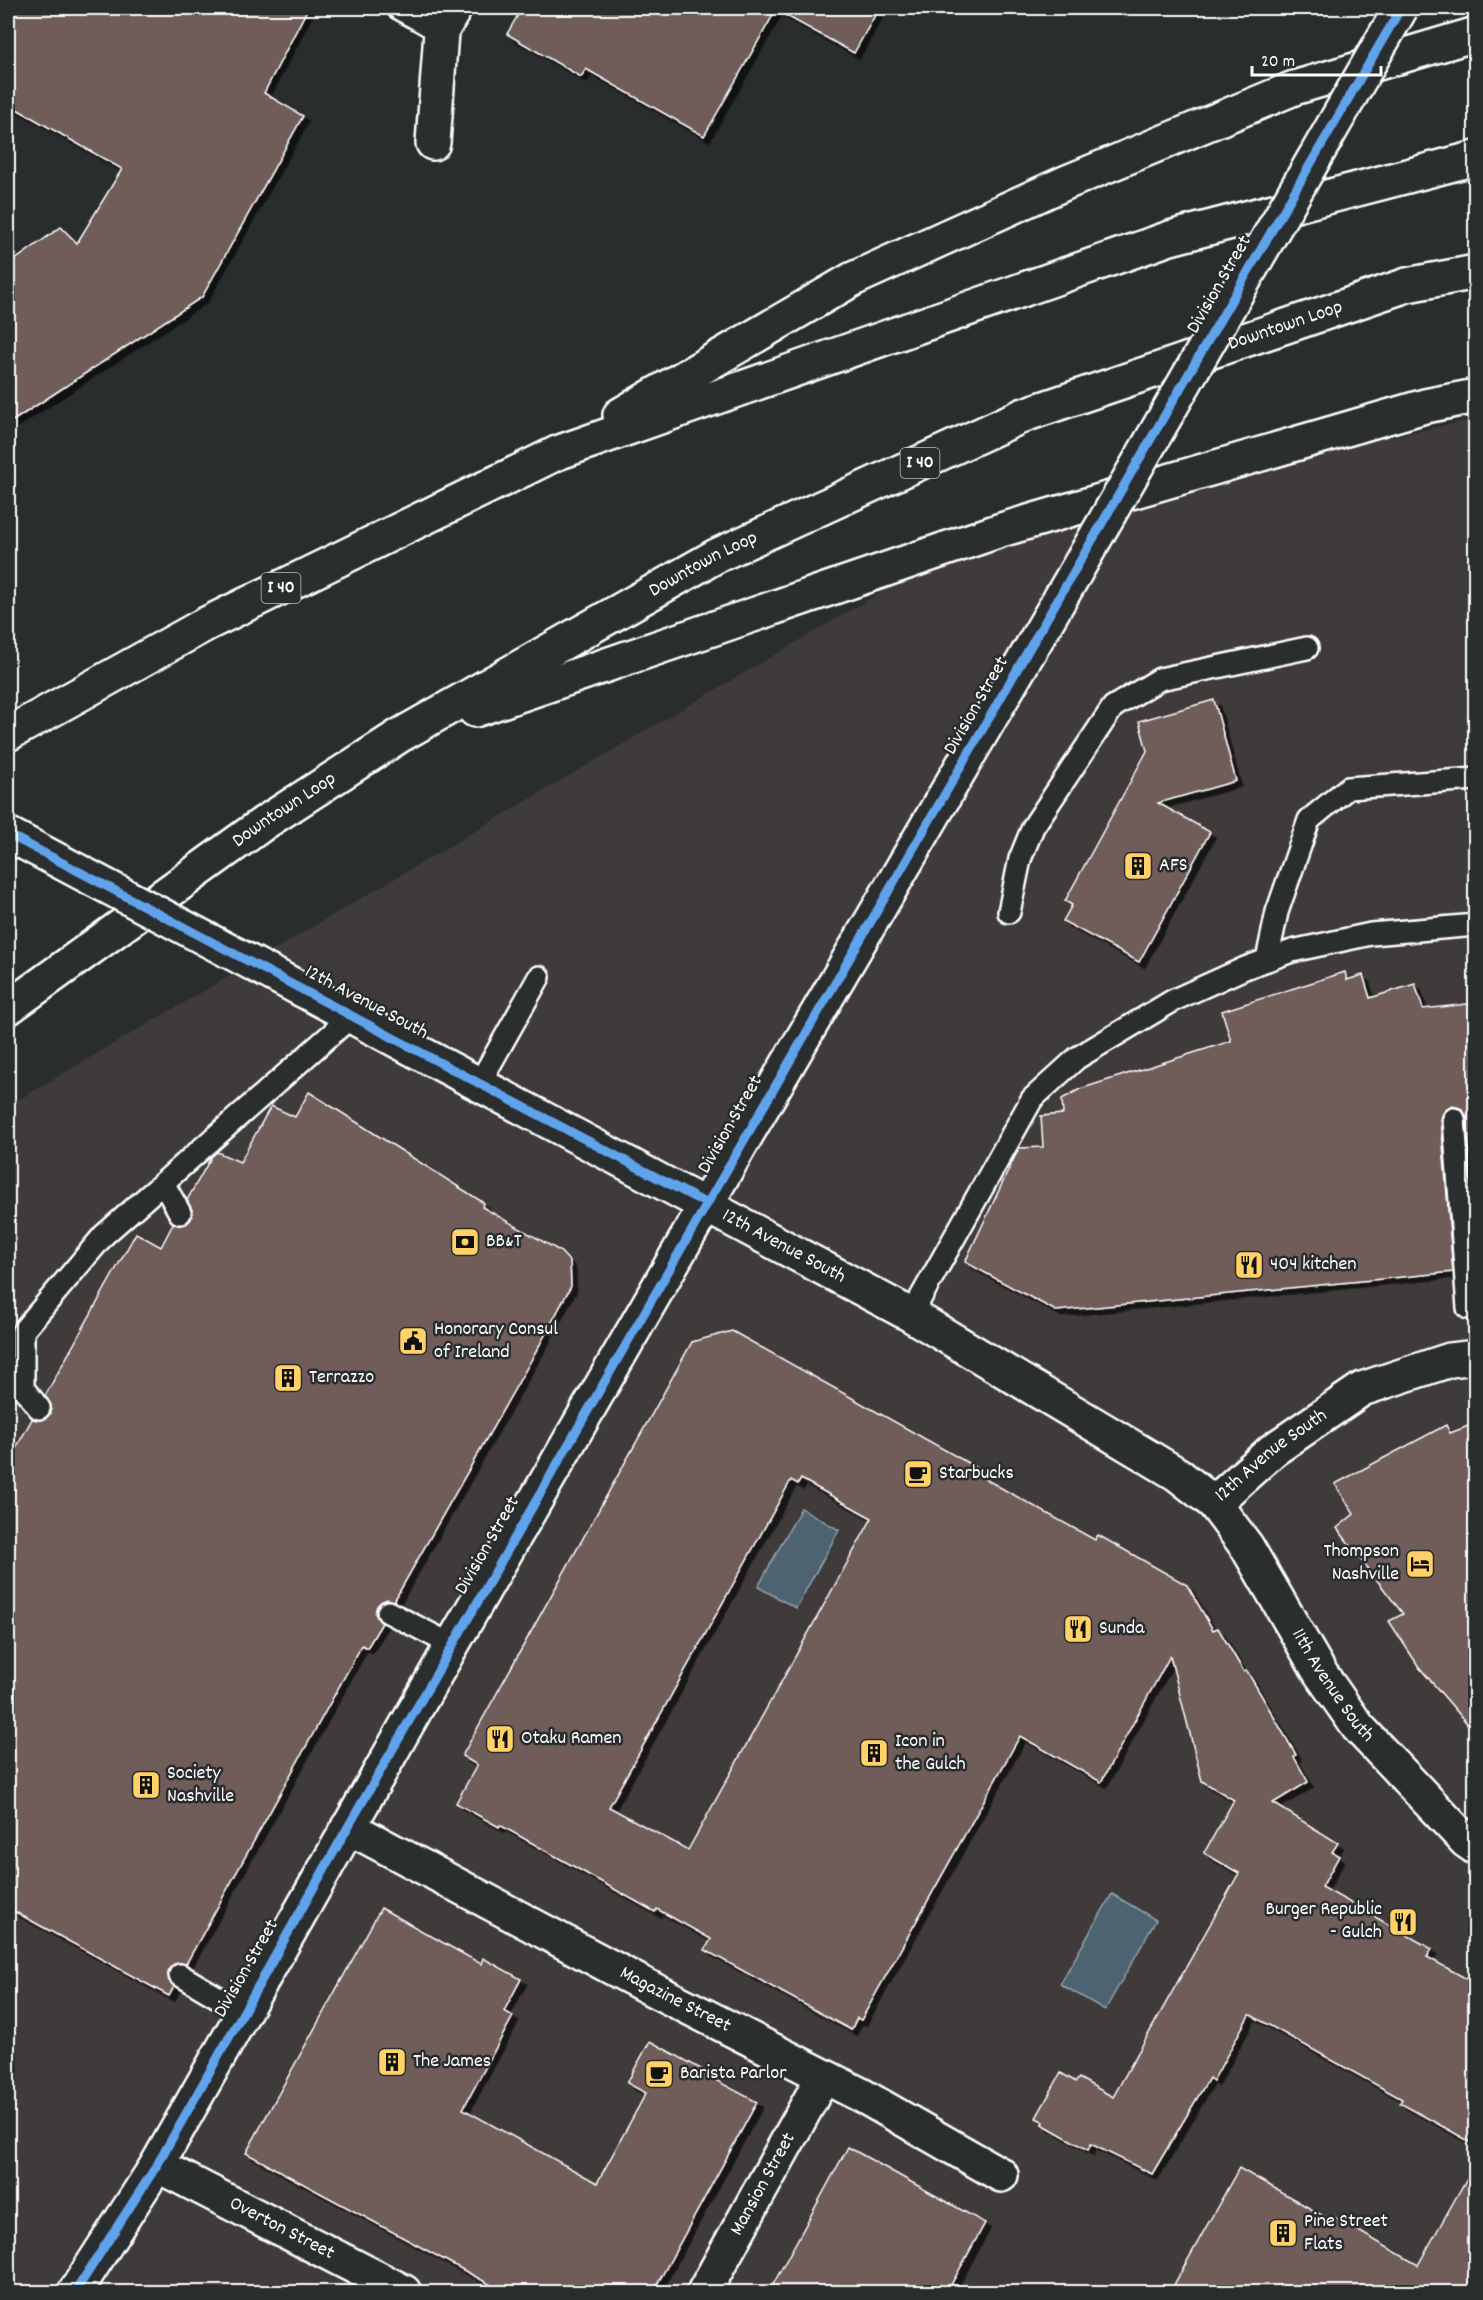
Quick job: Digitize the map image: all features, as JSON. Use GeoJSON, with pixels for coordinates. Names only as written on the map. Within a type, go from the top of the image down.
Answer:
{"type":"FeatureCollection","features":[{"type":"Feature","properties":{"kind":"main road","name":"Division Street"},"geometry":{"type":"LineString","coordinates":[[75,2292],[157,2165],[452,1645],[1401,8]]}},
{"type":"Feature","properties":{"kind":"main road"},"geometry":{"type":"LineString","coordinates":[[434,143],[448,20]]}},
{"type":"Feature","properties":{"kind":"main road"},"geometry":{"type":"LineString","coordinates":[[557,453],[864,274],[1065,183],[1294,88],[1476,34]]}},
{"type":"Feature","properties":{"kind":"main road","name":"I 40"},"geometry":{"type":"LineString","coordinates":[[8,734],[206,624],[557,453],[1170,238],[1476,158]]}},
{"type":"Feature","properties":{"kind":"main road","name":"Downtown Loop"},"geometry":{"type":"LineString","coordinates":[[8,1008],[264,823],[399,736],[716,556],[1024,415],[1407,285],[1476,272]]}},
{"type":"Feature","properties":{"kind":"main road"},"geometry":{"type":"LineString","coordinates":[[399,736],[1001,530],[1425,406],[1476,396]]}},
{"type":"Feature","properties":{"kind":"main road","name":"12th Avenue South"},"geometry":{"type":"LineString","coordinates":[[8,834],[707,1204],[764,1238],[911,1315],[1177,1474],[1214,1503],[1273,1450],[1362,1389],[1450,1360],[1476,1357]]}},
{"type":"Feature","properties":{"kind":"main road","name":"11th Avenue South"},"geometry":{"type":"LineString","coordinates":[[1214,1503],[1247,1547],[1318,1671],[1358,1726],[1466,1841],[1476,1848]]}},
{"type":"Feature","properties":{"kind":"main road","name":"Magazine Street"},"geometry":{"type":"LineString","coordinates":[[348,1827],[862,2096],[1001,2175]]}},
{"type":"Feature","properties":{"kind":"main road","name":"Mansion Street"},"geometry":{"type":"LineString","coordinates":[[704,2292],[823,2077]]}},
{"type":"Feature","properties":{"kind":"main road","name":"Overton Street"},"geometry":{"type":"LineString","coordinates":[[157,2165],[404,2292]]}},
{"type":"Feature","properties":{"kind":"lane"},"geometry":{"type":"LineString","coordinates":[[398,8],[448,20]]}},
{"type":"Feature","properties":{"kind":"lane"},"geometry":{"type":"LineString","coordinates":[[1009,912],[1020,859],[1033,827],[1113,707],[1160,679],[1307,648]]}},
{"type":"Feature","properties":{"kind":"lane"},"geometry":{"type":"LineString","coordinates":[[1267,960],[1277,912],[1309,820],[1348,788],[1476,779]]}},
{"type":"Feature","properties":{"kind":"lane"},"geometry":{"type":"LineString","coordinates":[[911,1315],[1021,1116],[1045,1085],[1077,1058],[1174,1000],[1292,951],[1371,934],[1476,925]]}},
{"type":"Feature","properties":{"kind":"lane"},"geometry":{"type":"LineString","coordinates":[[479,1084],[539,977]]}},
{"type":"Feature","properties":{"kind":"lane"},"geometry":{"type":"LineString","coordinates":[[39,1408],[23,1388],[23,1331],[104,1235],[352,1016]]}},
{"type":"Feature","properties":{"kind":"lane"},"geometry":{"type":"LineString","coordinates":[[1454,1119],[1468,1308]]}},
{"type":"Feature","properties":{"kind":"lane"},"geometry":{"type":"LineString","coordinates":[[163,1183],[180,1213]]}},
{"type":"Feature","properties":{"kind":"lane"},"geometry":{"type":"LineString","coordinates":[[388,1612],[452,1645]]}},
{"type":"Feature","properties":{"kind":"lane"},"geometry":{"type":"LineString","coordinates":[[180,1975],[243,2012]]}},
{"type":"Feature","properties":{"kind":"shaded area"},"geometry":{"type":"Polygon","coordinates":[[[1475,419],[1475,2292],[8,2292],[8,1106],[1004,520],[1475,419]]]}},
{"type":"Feature","properties":{"kind":"water"},"geometry":{"type":"Polygon","coordinates":[[[801,1508],[839,1530],[796,1608],[758,1587],[801,1508]]]}},
{"type":"Feature","properties":{"kind":"water"},"geometry":{"type":"Polygon","coordinates":[[[1112,1894],[1156,1920],[1105,2010],[1060,1984],[1112,1894]]]}},
{"type":"Feature","properties":{"kind":"building"},"geometry":{"type":"Polygon","coordinates":[[[8,8],[308,8],[264,93],[303,116],[202,297],[8,424],[8,265],[61,227],[77,243],[122,169],[8,104],[8,8]]]}},
{"type":"Feature","properties":{"kind":"building"},"geometry":{"type":"Polygon","coordinates":[[[522,8],[879,8],[854,53],[776,10],[704,136],[586,69],[581,77],[507,34],[522,8]]]}},
{"type":"Feature","properties":{"kind":"building","name":"AFS"},"geometry":{"type":"Polygon","coordinates":[[[1214,700],[1236,781],[1158,803],[1210,832],[1139,962],[1063,921],[1072,905],[1065,901],[1147,751],[1139,721],[1214,700]]]}},
{"type":"Feature","properties":{"kind":"building"},"geometry":{"type":"Polygon","coordinates":[[[1345,972],[1347,980],[1363,975],[1370,998],[1415,984],[1423,1009],[1476,1003],[1476,1237],[1467,1117],[1460,1108],[1452,1106],[1443,1113],[1441,1119],[1453,1272],[1056,1311],[965,1262],[1019,1148],[1043,1147],[1041,1116],[1063,1114],[1062,1099],[1080,1089],[1231,1041],[1222,1011],[1345,972]]]}},
{"type":"Feature","properties":{"kind":"building"},"geometry":{"type":"Polygon","coordinates":[[[309,1092],[484,1203],[482,1207],[560,1251],[570,1262],[571,1286],[394,1601],[387,1599],[377,1606],[375,1613],[382,1623],[367,1648],[362,1645],[186,1964],[174,1964],[169,1969],[169,1981],[174,1986],[169,1996],[8,1908],[8,1463],[32,1419],[41,1420],[51,1413],[51,1406],[45,1396],[136,1233],[161,1247],[173,1224],[186,1224],[191,1219],[193,1213],[187,1200],[212,1156],[217,1152],[240,1162],[271,1106],[295,1117],[309,1092]]]}},
{"type":"Feature","properties":{"kind":"building","name":"Icon in the Gulch"},"geometry":{"type":"Polygon","coordinates":[[[732,1331],[979,1469],[976,1474],[1095,1540],[1098,1535],[1187,1585],[1213,1630],[1218,1628],[1244,1672],[1247,1671],[1296,1755],[1294,1757],[1308,1782],[1273,1803],[1338,1843],[1332,1852],[1339,1856],[1322,1887],[1432,1949],[1427,1957],[1476,1984],[1476,2145],[1400,2103],[1402,2099],[1251,2015],[1213,2081],[1209,2078],[1152,2174],[1091,2144],[1088,2150],[1042,2124],[1044,2122],[1036,2118],[1061,2073],[1076,2082],[1079,2078],[1113,2097],[1239,1873],[1204,1853],[1234,1800],[1202,1781],[1170,1656],[1101,1782],[1020,1736],[861,2020],[857,2018],[851,2030],[705,1950],[711,1939],[657,1909],[655,1912],[500,1825],[499,1827],[456,1803],[477,1765],[462,1756],[692,1342],[732,1331]],[[801,1479],[798,1484],[791,1480],[609,1807],[688,1850],[872,1518],[801,1479]]]}},
{"type":"Feature","properties":{"kind":"building","name":"Thompson Nashville"},"geometry":{"type":"Polygon","coordinates":[[[1476,1423],[1476,1734],[1419,1667],[1389,1621],[1403,1614],[1337,1528],[1354,1514],[1335,1484],[1446,1425],[1450,1433],[1476,1423]]]}},
{"type":"Feature","properties":{"kind":"building"},"geometry":{"type":"Polygon","coordinates":[[[381,1908],[481,1964],[483,1958],[521,1979],[504,2011],[513,2016],[463,2109],[597,2183],[646,2093],[627,2083],[650,2041],[703,2070],[702,2073],[757,2102],[653,2292],[504,2292],[246,2153],[381,1908]]]}},
{"type":"Feature","properties":{"kind":"building"},"geometry":{"type":"Polygon","coordinates":[[[848,2147],[985,2223],[947,2292],[769,2292],[848,2147]]]}},
{"type":"Feature","properties":{"kind":"building","name":"Pine Street Flats"},"geometry":{"type":"Polygon","coordinates":[[[1476,2162],[1476,2292],[1170,2292],[1239,2168],[1332,2221],[1334,2217],[1418,2265],[1476,2162]]]}},
{"type":"Feature","properties":{"kind":"cycle path"},"geometry":{"type":"LineString","coordinates":[[75,2292],[157,2165],[348,1827],[707,1204],[1401,8]]}},
{"type":"Feature","properties":{"kind":"cycle path"},"geometry":{"type":"LineString","coordinates":[[8,834],[707,1204]]}},
{"type":"Feature","properties":{"kind":"place","name":"AFS"},"geometry":{"type":"Point","coordinates":[1138,866]}},
{"type":"Feature","properties":{"kind":"place","name":"BB&T"},"geometry":{"type":"Point","coordinates":[465,1242]}},
{"type":"Feature","properties":{"kind":"place","name":"404 kitchen"},"geometry":{"type":"Point","coordinates":[1249,1265]}},
{"type":"Feature","properties":{"kind":"place","name":"Honorary Consul of Ireland"},"geometry":{"type":"Point","coordinates":[413,1341]}},
{"type":"Feature","properties":{"kind":"place","name":"Terrazzo"},"geometry":{"type":"Point","coordinates":[288,1378]}},
{"type":"Feature","properties":{"kind":"place","name":"Starbucks"},"geometry":{"type":"Point","coordinates":[918,1474]}},
{"type":"Feature","properties":{"kind":"place","name":"Thompson Nashville"},"geometry":{"type":"Point","coordinates":[1420,1564]}},
{"type":"Feature","properties":{"kind":"place","name":"Sunda"},"geometry":{"type":"Point","coordinates":[1078,1629]}},
{"type":"Feature","properties":{"kind":"place","name":"Otaku Ramen"},"geometry":{"type":"Point","coordinates":[500,1739]}},
{"type":"Feature","properties":{"kind":"place","name":"Icon in the Gulch"},"geometry":{"type":"Point","coordinates":[874,1753]}},
{"type":"Feature","properties":{"kind":"place","name":"Society Nashville"},"geometry":{"type":"Point","coordinates":[146,1785]}},
{"type":"Feature","properties":{"kind":"place","name":"Burger Republic - Gulch"},"geometry":{"type":"Point","coordinates":[1403,1922]}},
{"type":"Feature","properties":{"kind":"place","name":"The James"},"geometry":{"type":"Point","coordinates":[392,2062]}},
{"type":"Feature","properties":{"kind":"place","name":"Barista Parlor"},"geometry":{"type":"Point","coordinates":[659,2074]}},
{"type":"Feature","properties":{"kind":"place","name":"Pine Street Flats"},"geometry":{"type":"Point","coordinates":[1283,2233]}}]}
